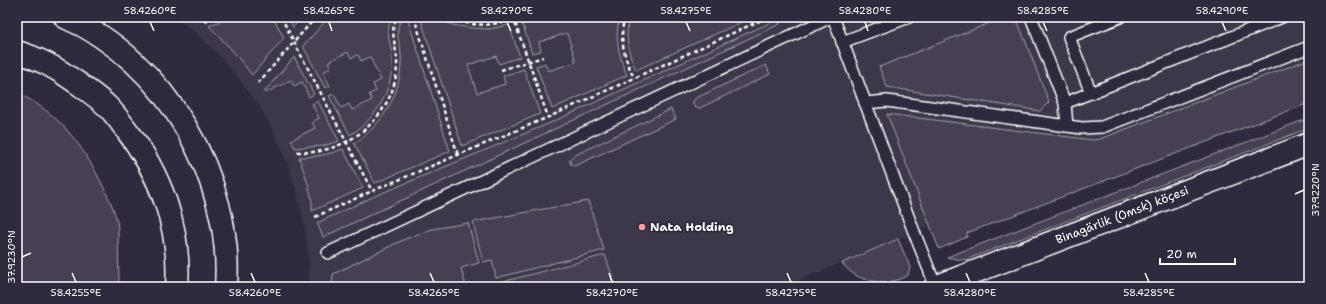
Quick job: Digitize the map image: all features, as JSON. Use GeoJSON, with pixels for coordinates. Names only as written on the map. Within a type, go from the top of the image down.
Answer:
{"type":"FeatureCollection","features":[{"type":"Feature","properties":{"kind":"main road"},"geometry":{"type":"LineString","coordinates":[[65,17],[88,29],[111,44],[129,59],[161,92],[186,128],[200,156],[218,206],[223,226],[226,252],[226,287]]}},
{"type":"Feature","properties":{"kind":"main road"},"geometry":{"type":"LineString","coordinates":[[17,52],[29,55],[50,65],[108,106],[137,143],[152,168],[162,190],[169,213],[175,240],[177,287]]}},
{"type":"Feature","properties":{"kind":"main road","name":"Binagärlik (Omsk) köçesi"},"geometry":{"type":"LineString","coordinates":[[936,287],[1309,144]]}},
{"type":"Feature","properties":{"kind":"lane"},"geometry":{"type":"LineString","coordinates":[[328,253],[832,17],[936,287]]}},
{"type":"Feature","properties":{"kind":"lane"},"geometry":{"type":"LineString","coordinates":[[842,42],[909,17]]}},
{"type":"Feature","properties":{"kind":"lane"},"geometry":{"type":"LineString","coordinates":[[1031,17],[1065,103],[1067,126]]}},
{"type":"Feature","properties":{"kind":"lane"},"geometry":{"type":"LineString","coordinates":[[1090,92],[1069,37],[1120,17]]}},
{"type":"Feature","properties":{"kind":"lane"},"geometry":{"type":"LineString","coordinates":[[1065,103],[1282,17]]}},
{"type":"Feature","properties":{"kind":"lane"},"geometry":{"type":"LineString","coordinates":[[865,103],[887,101],[1082,128],[1102,127],[1309,47]]}},
{"type":"Feature","properties":{"kind":"path"},"geometry":{"type":"LineString","coordinates":[[204,22],[215,17]]}},
{"type":"Feature","properties":{"kind":"path"},"geometry":{"type":"LineString","coordinates":[[281,17],[372,191]]}},
{"type":"Feature","properties":{"kind":"path"},"geometry":{"type":"LineString","coordinates":[[258,83],[316,17]]}},
{"type":"Feature","properties":{"kind":"path"},"geometry":{"type":"LineString","coordinates":[[296,152],[324,150],[346,142],[362,132],[376,120],[391,92],[397,65],[396,49],[392,34],[393,25],[397,17]]}},
{"type":"Feature","properties":{"kind":"path"},"geometry":{"type":"LineString","coordinates":[[414,17],[458,155]]}},
{"type":"Feature","properties":{"kind":"path"},"geometry":{"type":"LineString","coordinates":[[445,17],[463,23],[480,24],[497,23],[514,17],[528,62],[548,117]]}},
{"type":"Feature","properties":{"kind":"path"},"geometry":{"type":"LineString","coordinates":[[625,17],[622,36],[623,51],[634,78]]}},
{"type":"Feature","properties":{"kind":"path"},"geometry":{"type":"LineString","coordinates":[[315,217],[372,191],[548,117],[766,17]]}},
{"type":"Feature","properties":{"kind":"path"},"geometry":{"type":"LineString","coordinates":[[501,70],[543,57]]}},
{"type":"Feature","properties":{"kind":"shaded area"},"geometry":{"type":"Polygon","coordinates":[[[174,17],[1309,17],[1309,103],[967,233],[951,233],[945,219],[783,287],[309,287],[309,261],[305,229],[298,196],[288,164],[275,134],[259,106],[218,54],[194,31],[174,17]]]}},
{"type":"Feature","properties":{"kind":"shaded area"},"geometry":{"type":"Polygon","coordinates":[[[229,17],[273,17],[284,38],[252,75],[231,49],[209,26],[229,17]]]}},
{"type":"Feature","properties":{"kind":"shaded area"},"geometry":{"type":"Polygon","coordinates":[[[288,17],[303,17],[293,27],[288,17]]]}},
{"type":"Feature","properties":{"kind":"shaded area"},"geometry":{"type":"Polygon","coordinates":[[[329,17],[392,17],[388,28],[388,33],[392,57],[392,69],[387,91],[376,111],[360,128],[350,135],[329,96],[334,94],[341,108],[349,104],[352,110],[372,100],[369,94],[376,91],[373,84],[381,80],[370,57],[361,61],[358,55],[351,58],[348,52],[328,62],[331,68],[323,72],[330,86],[325,88],[303,46],[329,17]]]}},
{"type":"Feature","properties":{"kind":"shaded area"},"geometry":{"type":"Polygon","coordinates":[[[402,17],[407,17],[450,151],[375,183],[354,143],[374,127],[390,105],[395,93],[401,68],[401,55],[397,32],[402,17]]]}},
{"type":"Feature","properties":{"kind":"shaded area"},"geometry":{"type":"Polygon","coordinates":[[[420,17],[435,17],[453,25],[471,28],[489,29],[509,25],[520,57],[499,64],[496,56],[468,65],[477,93],[505,84],[503,76],[524,69],[540,114],[462,146],[420,17]]]}},
{"type":"Feature","properties":{"kind":"shaded area"},"geometry":{"type":"Polygon","coordinates":[[[459,17],[505,17],[482,20],[459,17]]]}},
{"type":"Feature","properties":{"kind":"shaded area"},"geometry":{"type":"Polygon","coordinates":[[[526,17],[620,17],[617,39],[627,75],[552,109],[536,66],[545,63],[548,71],[576,62],[567,33],[539,42],[541,51],[532,53],[521,20],[526,17]]]}},
{"type":"Feature","properties":{"kind":"shaded area"},"geometry":{"type":"Polygon","coordinates":[[[630,17],[753,17],[636,70],[631,57],[627,37],[630,17]]]}},
{"type":"Feature","properties":{"kind":"shaded area"},"geometry":{"type":"Polygon","coordinates":[[[1005,17],[1016,17],[1049,102],[1040,111],[887,87],[879,67],[1005,17]]]}},
{"type":"Feature","properties":{"kind":"shaded area"},"geometry":{"type":"Polygon","coordinates":[[[778,19],[780,24],[323,237],[317,223],[375,196],[550,123],[778,19]]]}},
{"type":"Feature","properties":{"kind":"shaded area"},"geometry":{"type":"Polygon","coordinates":[[[294,57],[314,94],[309,97],[302,82],[294,86],[291,80],[265,93],[264,92],[294,57]]]}},
{"type":"Feature","properties":{"kind":"shaded area"},"geometry":{"type":"Polygon","coordinates":[[[1309,59],[1309,103],[967,233],[967,237],[939,249],[887,114],[1093,140],[1100,139],[1309,59]]]}},
{"type":"Feature","properties":{"kind":"shaded area"},"geometry":{"type":"Polygon","coordinates":[[[766,65],[770,74],[700,108],[696,108],[693,105],[693,101],[696,98],[766,65]]]}},
{"type":"Feature","properties":{"kind":"shaded area"},"geometry":{"type":"Polygon","coordinates":[[[17,93],[45,109],[67,130],[85,154],[101,182],[117,222],[119,287],[17,287],[17,93]]]}},
{"type":"Feature","properties":{"kind":"shaded area"},"geometry":{"type":"Polygon","coordinates":[[[318,101],[339,141],[323,146],[295,148],[291,140],[315,128],[312,122],[319,118],[312,104],[318,101]]]}},
{"type":"Feature","properties":{"kind":"shaded area"},"geometry":{"type":"Polygon","coordinates":[[[671,109],[676,119],[577,165],[573,166],[570,163],[570,159],[573,156],[671,109]]]}},
{"type":"Feature","properties":{"kind":"shaded area"},"geometry":{"type":"Polygon","coordinates":[[[1309,118],[1309,128],[968,259],[962,260],[947,257],[1309,118]]]}},
{"type":"Feature","properties":{"kind":"shaded area"},"geometry":{"type":"Polygon","coordinates":[[[343,149],[363,188],[312,211],[310,191],[299,157],[310,157],[332,153],[343,149]]]}},
{"type":"Feature","properties":{"kind":"shaded area"},"geometry":{"type":"Polygon","coordinates":[[[588,201],[604,250],[496,278],[492,260],[483,262],[473,222],[588,201]]]}},
{"type":"Feature","properties":{"kind":"shaded area"},"geometry":{"type":"Polygon","coordinates":[[[468,223],[479,263],[461,268],[466,287],[332,287],[333,274],[405,239],[432,229],[468,223]]]}},
{"type":"Feature","properties":{"kind":"shaded area"},"geometry":{"type":"Polygon","coordinates":[[[898,239],[910,267],[908,275],[903,278],[884,282],[865,279],[856,276],[842,263],[898,239]]]}},
{"type":"Feature","properties":{"kind":"shaded area"},"geometry":{"type":"Polygon","coordinates":[[[605,255],[616,287],[492,287],[498,285],[498,283],[605,255]]]}},
{"type":"Feature","properties":{"kind":"place","name":"Nata Holding"},"geometry":{"type":"Point","coordinates":[642,227]}}]}
